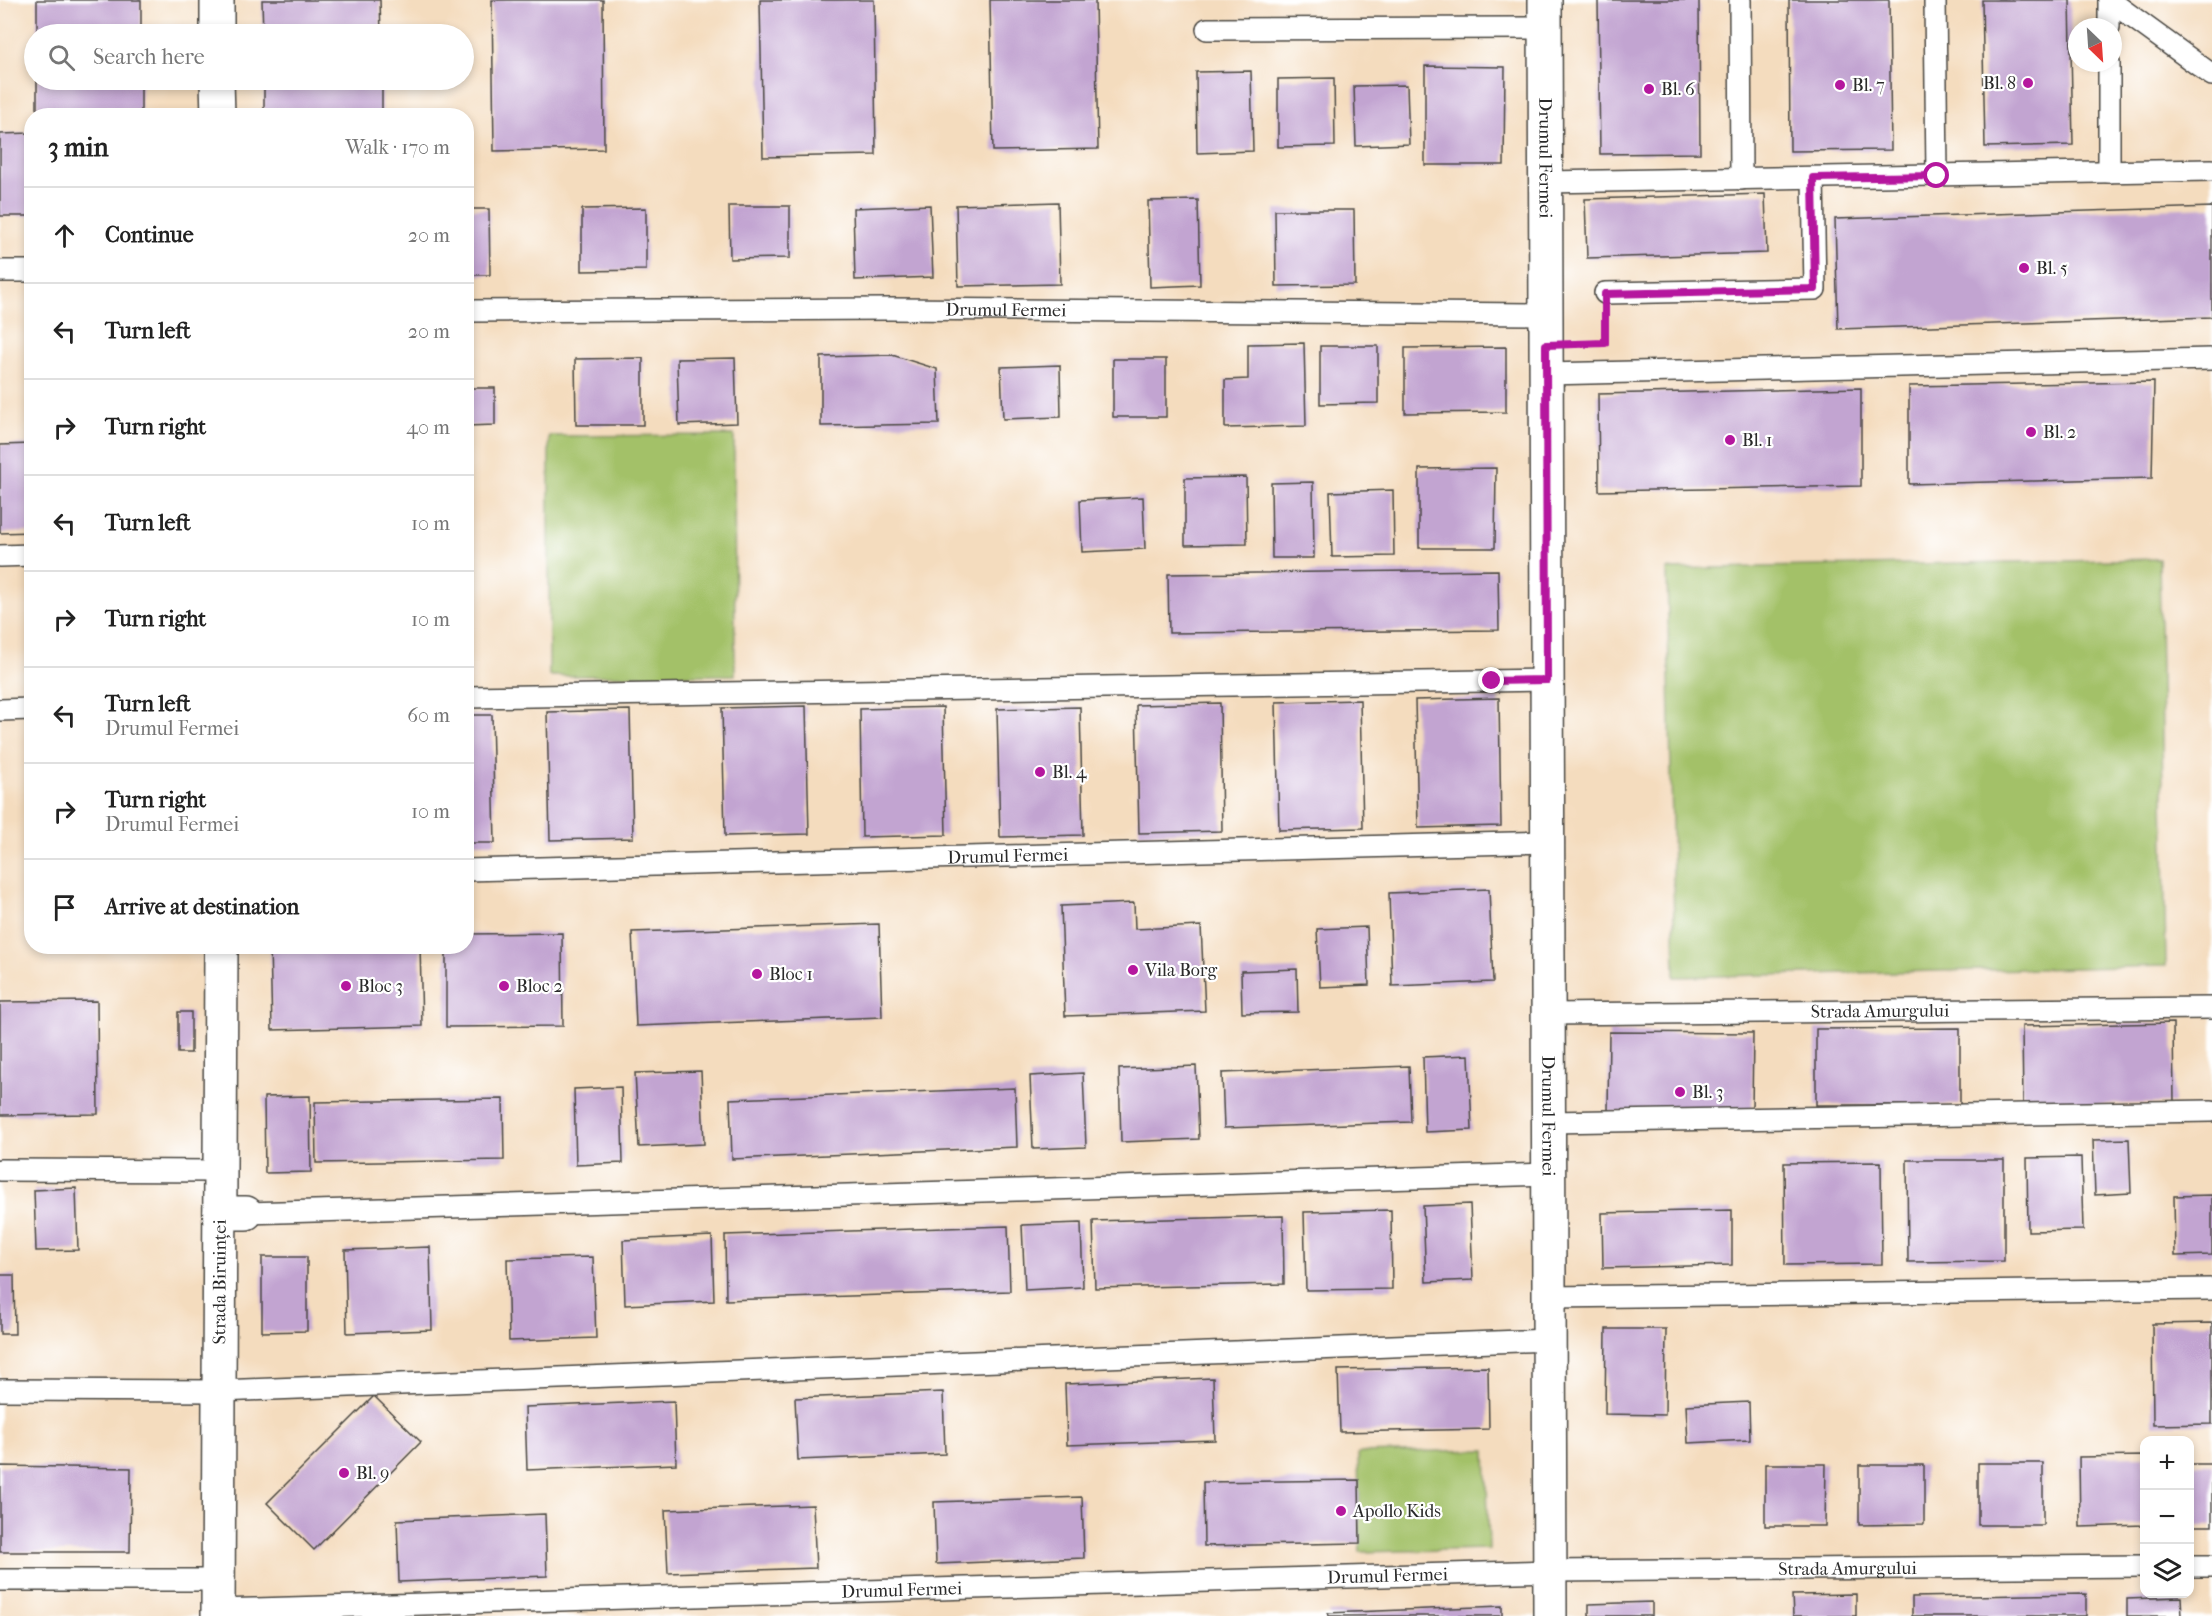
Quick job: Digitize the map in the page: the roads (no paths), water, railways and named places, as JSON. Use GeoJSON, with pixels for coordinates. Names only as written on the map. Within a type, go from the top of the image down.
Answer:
{"type":"FeatureCollection","features":[{"type":"Feature","properties":{"kind":"street"},"geometry":{"type":"LineString","coordinates":[[217,0],[217,24]]}},
{"type":"Feature","properties":{"kind":"street","name":"Drumul Fermei"},"geometry":{"type":"LineString","coordinates":[[1546,14],[1550,1616]]}},
{"type":"Feature","properties":{"kind":"street"},"geometry":{"type":"LineString","coordinates":[[218,90],[218,108]]}},
{"type":"Feature","properties":{"kind":"street","name":"Strada Biruinței"},"geometry":{"type":"LineString","coordinates":[[218,1602],[220,1390],[233,1213],[220,1171],[221,954]]}},
{"type":"Feature","properties":{"kind":"lane"},"geometry":{"type":"LineString","coordinates":[[1740,0],[1741,179]]}},
{"type":"Feature","properties":{"kind":"lane"},"geometry":{"type":"LineString","coordinates":[[1935,0],[1937,176]]}},
{"type":"Feature","properties":{"kind":"lane"},"geometry":{"type":"LineString","coordinates":[[2109,0],[2109,18]]}},
{"type":"Feature","properties":{"kind":"lane"},"geometry":{"type":"LineString","coordinates":[[2109,0],[2212,75]]}},
{"type":"Feature","properties":{"kind":"lane"},"geometry":{"type":"LineString","coordinates":[[1207,29],[1546,14]]}},
{"type":"Feature","properties":{"kind":"lane"},"geometry":{"type":"LineString","coordinates":[[2109,72],[2109,172]]}},
{"type":"Feature","properties":{"kind":"lane"},"geometry":{"type":"LineString","coordinates":[[1546,182],[2212,170]]}},
{"type":"Feature","properties":{"kind":"lane"},"geometry":{"type":"LineString","coordinates":[[1605,294],[1815,289],[1813,178]]}},
{"type":"Feature","properties":{"kind":"lane"},"geometry":{"type":"LineString","coordinates":[[0,271],[24,271]]}},
{"type":"Feature","properties":{"kind":"lane","name":"Drumul Fermei"},"geometry":{"type":"LineString","coordinates":[[474,311],[889,309],[1546,344]]}},
{"type":"Feature","properties":{"kind":"lane"},"geometry":{"type":"LineString","coordinates":[[1546,344],[2212,359]]}},
{"type":"Feature","properties":{"kind":"lane"},"geometry":{"type":"LineString","coordinates":[[0,556],[24,555]]}},
{"type":"Feature","properties":{"kind":"lane"},"geometry":{"type":"LineString","coordinates":[[474,697],[1547,680]]}},
{"type":"Feature","properties":{"kind":"lane"},"geometry":{"type":"LineString","coordinates":[[0,710],[24,709]]}},
{"type":"Feature","properties":{"kind":"lane","name":"Drumul Fermei"},"geometry":{"type":"LineString","coordinates":[[474,870],[1548,842]]}},
{"type":"Feature","properties":{"kind":"lane","name":"Strada Amurgului"},"geometry":{"type":"LineString","coordinates":[[1548,1014],[2212,1008]]}},
{"type":"Feature","properties":{"kind":"lane"},"geometry":{"type":"LineString","coordinates":[[1549,1122],[2212,1111]]}},
{"type":"Feature","properties":{"kind":"lane"},"geometry":{"type":"LineString","coordinates":[[0,1170],[220,1171]]}},
{"type":"Feature","properties":{"kind":"lane"},"geometry":{"type":"LineString","coordinates":[[233,1213],[1549,1174]]}},
{"type":"Feature","properties":{"kind":"lane"},"geometry":{"type":"LineString","coordinates":[[1549,1297],[2212,1289]]}},
{"type":"Feature","properties":{"kind":"lane"},"geometry":{"type":"LineString","coordinates":[[0,1390],[220,1390],[1549,1340]]}},
{"type":"Feature","properties":{"kind":"lane","name":"Strada Amurgului"},"geometry":{"type":"LineString","coordinates":[[1550,1571],[2140,1566]]}},
{"type":"Feature","properties":{"kind":"lane"},"geometry":{"type":"LineString","coordinates":[[2194,1566],[2212,1566]]}},
{"type":"Feature","properties":{"kind":"lane","name":"Drumul Fermei"},"geometry":{"type":"LineString","coordinates":[[0,1580],[218,1602],[1550,1571]]}},
{"type":"Feature","properties":{"kind":"place","name":"Bl. 8"},"geometry":{"type":"Point","coordinates":[2028,83]}},
{"type":"Feature","properties":{"kind":"place","name":"Bl. 7"},"geometry":{"type":"Point","coordinates":[1840,85]}},
{"type":"Feature","properties":{"kind":"place","name":"Bl. 6"},"geometry":{"type":"Point","coordinates":[1649,89]}},
{"type":"Feature","properties":{"kind":"place","name":"Bl. 5"},"geometry":{"type":"Point","coordinates":[2024,268]}},
{"type":"Feature","properties":{"kind":"place","name":"Bl. 2"},"geometry":{"type":"Point","coordinates":[2031,432]}},
{"type":"Feature","properties":{"kind":"place","name":"Bl. 1"},"geometry":{"type":"Point","coordinates":[1730,440]}},
{"type":"Feature","properties":{"kind":"place","name":"Bl. 4"},"geometry":{"type":"Point","coordinates":[1040,772]}},
{"type":"Feature","properties":{"kind":"place","name":"Vila Borg"},"geometry":{"type":"Point","coordinates":[1133,970]}},
{"type":"Feature","properties":{"kind":"place","name":"Bloc 1"},"geometry":{"type":"Point","coordinates":[757,974]}},
{"type":"Feature","properties":{"kind":"place","name":"Bloc 3"},"geometry":{"type":"Point","coordinates":[346,986]}},
{"type":"Feature","properties":{"kind":"place","name":"Bloc 2"},"geometry":{"type":"Point","coordinates":[504,986]}},
{"type":"Feature","properties":{"kind":"place","name":"Bl. 3"},"geometry":{"type":"Point","coordinates":[1680,1092]}},
{"type":"Feature","properties":{"kind":"place","name":"Bl. 9"},"geometry":{"type":"Point","coordinates":[344,1473]}},
{"type":"Feature","properties":{"kind":"place","name":"Apollo Kids"},"geometry":{"type":"Point","coordinates":[1341,1511]}}]}
